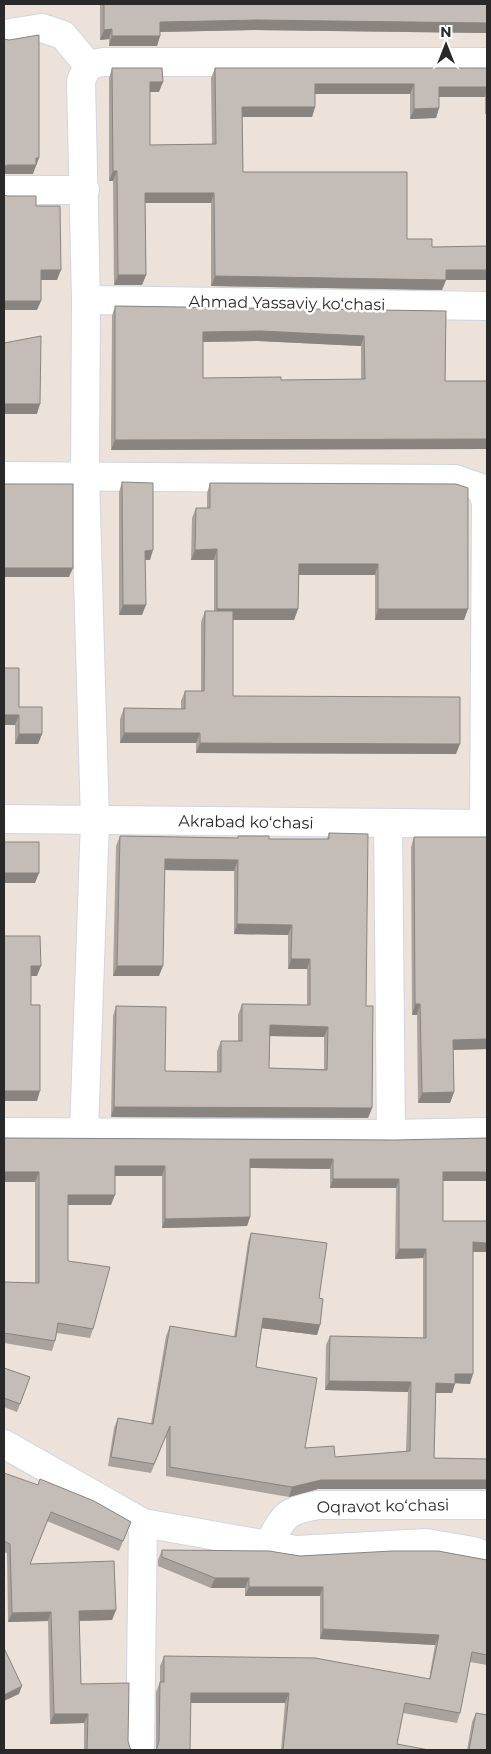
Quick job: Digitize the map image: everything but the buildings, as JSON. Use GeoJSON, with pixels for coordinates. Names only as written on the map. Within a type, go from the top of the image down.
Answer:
{"type":"FeatureCollection","features":[{"type":"Feature","properties":{"kind":"street"},"geometry":{"type":"LineString","coordinates":[[4,34],[42,28],[63,35],[88,65]]}},
{"type":"Feature","properties":{"kind":"street"},"geometry":{"type":"LineString","coordinates":[[88,65],[104,62],[487,62]]}},
{"type":"Feature","properties":{"kind":"street"},"geometry":{"type":"LineString","coordinates":[[84,1132],[95,820],[85,477],[85,190],[81,81],[88,65]]}},
{"type":"Feature","properties":{"kind":"street"},"geometry":{"type":"LineString","coordinates":[[4,190],[85,190]]}},
{"type":"Feature","properties":{"kind":"street","name":"Ahmad Yassaviy koʻchasi"},"geometry":{"type":"LineString","coordinates":[[86,300],[487,306]]}},
{"type":"Feature","properties":{"kind":"street"},"geometry":{"type":"LineString","coordinates":[[4,476],[455,479],[481,488],[486,502],[486,824]]}},
{"type":"Feature","properties":{"kind":"street","name":"Akrabad koʻchasi"},"geometry":{"type":"LineString","coordinates":[[4,819],[486,824]]}},
{"type":"Feature","properties":{"kind":"street"},"geometry":{"type":"LineString","coordinates":[[388,823],[391,1134]]}},
{"type":"Feature","properties":{"kind":"street"},"geometry":{"type":"LineString","coordinates":[[4,1132],[391,1134],[487,1132]]}},
{"type":"Feature","properties":{"kind":"street"},"geometry":{"type":"LineString","coordinates":[[4,1444],[143,1523],[296,1550],[426,1543],[473,1551],[487,1556]]}},
{"type":"Feature","properties":{"kind":"street","name":"Oqravot koʻchasi"},"geometry":{"type":"LineString","coordinates":[[268,1545],[289,1513],[318,1505],[487,1505]]}},
{"type":"Feature","properties":{"kind":"street"},"geometry":{"type":"LineString","coordinates":[[140,1750],[143,1523]]}}]}
